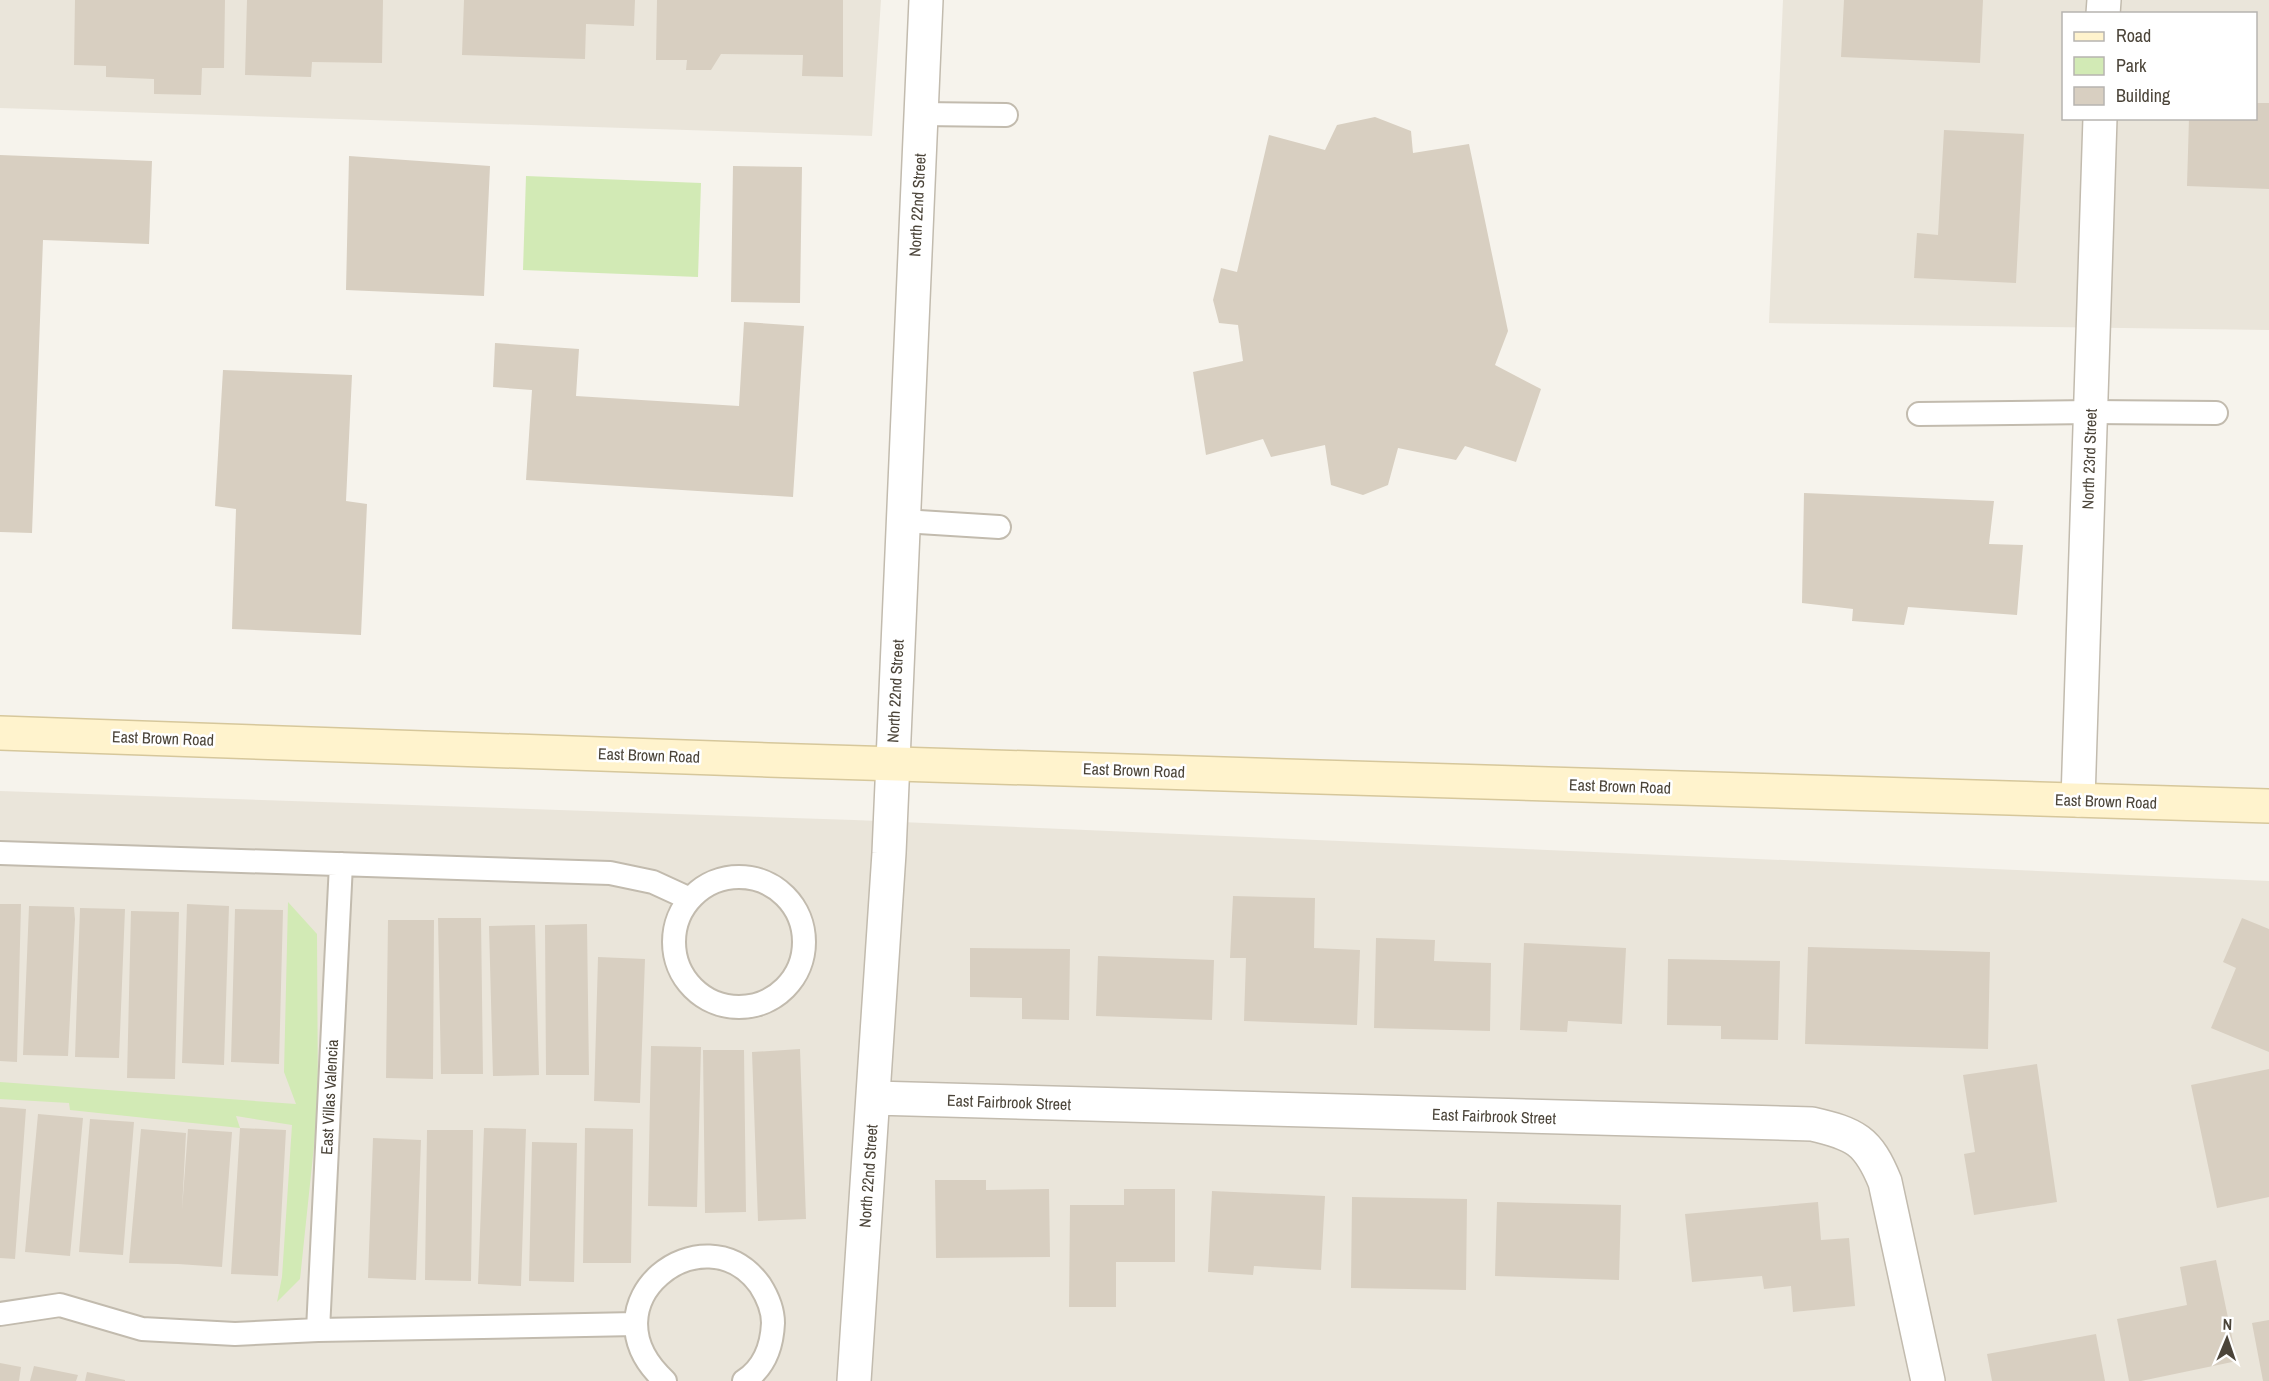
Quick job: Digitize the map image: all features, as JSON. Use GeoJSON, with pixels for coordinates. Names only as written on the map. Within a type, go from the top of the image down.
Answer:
{"type":"FeatureCollection","features":[{"type":"Feature","properties":{"kind":"main road","name":"East Brown Road"},"geometry":{"type":"LineString","coordinates":[[0,733],[2269,806]]}},
{"type":"Feature","properties":{"kind":"street","name":"North 22nd Street"},"geometry":{"type":"LineString","coordinates":[[854,1381],[889,853],[926,0]]}},
{"type":"Feature","properties":{"kind":"street","name":"North 23rd Street"},"geometry":{"type":"LineString","coordinates":[[2078,800],[2100,120]]}},
{"type":"Feature","properties":{"kind":"street","name":"East Fairbrook Street"},"geometry":{"type":"LineString","coordinates":[[873,1098],[1800,1124],[1839,1131],[1861,1141],[1876,1160],[1885,1182],[1928,1381]]}},
{"type":"Feature","properties":{"kind":"lane"},"geometry":{"type":"LineString","coordinates":[[921,114],[1006,115]]}},
{"type":"Feature","properties":{"kind":"lane"},"geometry":{"type":"LineString","coordinates":[[1919,414],[2091,412],[2216,414]]}},
{"type":"Feature","properties":{"kind":"lane"},"geometry":{"type":"LineString","coordinates":[[903,521],[999,527]]}},
{"type":"Feature","properties":{"kind":"lane"},"geometry":{"type":"LineString","coordinates":[[0,852],[610,873],[653,882],[690,899]]}},
{"type":"Feature","properties":{"kind":"lane","name":"East Villas Valencia"},"geometry":{"type":"LineString","coordinates":[[318,1330],[341,864]]}},
{"type":"Feature","properties":{"kind":"lane"},"geometry":{"type":"LineString","coordinates":[[735,877],[752,878],[782,893],[794,906],[801,921],[804,938],[803,955],[798,971],[788,985],[775,997],[760,1004],[743,1007],[726,1006],[710,1001],[695,991],[684,979],[673,946],[680,914],[690,899],[703,888],[735,877]]}},
{"type":"Feature","properties":{"kind":"lane"},"geometry":{"type":"LineString","coordinates":[[665,1381],[651,1368],[639,1347],[636,1324],[640,1302],[651,1282],[669,1267],[690,1258],[714,1257],[736,1264],[754,1277],[767,1295],[773,1316],[772,1338],[764,1360],[744,1381]]}},
{"type":"Feature","properties":{"kind":"lane"},"geometry":{"type":"LineString","coordinates":[[0,1314],[60,1305],[142,1329],[235,1334],[318,1330],[636,1324]]}},
{"type":"Feature","properties":{"kind":"shaded area"},"geometry":{"type":"Polygon","coordinates":[[[0,0],[881,0],[872,136],[0,108],[0,0]]]}},
{"type":"Feature","properties":{"kind":"shaded area"},"geometry":{"type":"Polygon","coordinates":[[[1783,0],[2269,0],[2269,330],[1769,323],[1783,0]]]}},
{"type":"Feature","properties":{"kind":"shaded area"},"geometry":{"type":"Polygon","coordinates":[[[0,791],[854,820],[2269,881],[2269,1381],[0,1381],[0,791]]]}},
{"type":"Feature","properties":{"kind":"green space"},"geometry":{"type":"Polygon","coordinates":[[[526,176],[701,183],[698,277],[523,270],[526,176]]]}},
{"type":"Feature","properties":{"kind":"green space"},"geometry":{"type":"Polygon","coordinates":[[[288,902],[317,934],[318,1108],[300,1279],[277,1302],[282,1277],[292,1125],[236,1116],[240,1128],[70,1110],[69,1103],[0,1099],[0,1082],[296,1104],[284,1072],[288,902]]]}},
{"type":"Feature","properties":{"kind":"building"},"geometry":{"type":"Polygon","coordinates":[[[75,0],[225,0],[224,68],[202,68],[201,95],[154,94],[154,79],[106,77],[106,66],[74,65],[75,0]]]}},
{"type":"Feature","properties":{"kind":"building"},"geometry":{"type":"Polygon","coordinates":[[[247,0],[383,0],[382,63],[312,62],[311,77],[245,75],[247,0]]]}},
{"type":"Feature","properties":{"kind":"building"},"geometry":{"type":"Polygon","coordinates":[[[464,0],[635,0],[634,26],[586,24],[585,59],[462,55],[464,0]]]}},
{"type":"Feature","properties":{"kind":"building"},"geometry":{"type":"Polygon","coordinates":[[[657,0],[843,0],[843,77],[802,76],[803,55],[721,54],[711,70],[686,70],[687,60],[656,60],[657,0]]]}},
{"type":"Feature","properties":{"kind":"building"},"geometry":{"type":"Polygon","coordinates":[[[1844,0],[1983,0],[1980,63],[1841,57],[1844,0]]]}},
{"type":"Feature","properties":{"kind":"building"},"geometry":{"type":"Polygon","coordinates":[[[2257,103],[2269,103],[2269,189],[2187,186],[2189,120],[2257,120],[2257,103]]]}},
{"type":"Feature","properties":{"kind":"building"},"geometry":{"type":"Polygon","coordinates":[[[1375,117],[1411,131],[1413,153],[1469,144],[1508,331],[1495,365],[1541,389],[1516,462],[1465,446],[1456,460],[1398,448],[1388,485],[1363,495],[1331,485],[1325,445],[1271,457],[1263,439],[1206,455],[1193,372],[1243,361],[1238,325],[1219,323],[1213,300],[1221,268],[1237,272],[1269,135],[1325,150],[1337,125],[1375,117]]]}},
{"type":"Feature","properties":{"kind":"building"},"geometry":{"type":"Polygon","coordinates":[[[1944,130],[2024,134],[2016,283],[1914,278],[1917,233],[1938,235],[1944,130]]]}},
{"type":"Feature","properties":{"kind":"building"},"geometry":{"type":"Polygon","coordinates":[[[0,155],[152,161],[149,244],[43,240],[32,533],[0,532],[0,155]]]}},
{"type":"Feature","properties":{"kind":"building"},"geometry":{"type":"Polygon","coordinates":[[[349,156],[490,166],[484,296],[346,290],[349,156]]]}},
{"type":"Feature","properties":{"kind":"building"},"geometry":{"type":"Polygon","coordinates":[[[733,166],[802,167],[800,303],[731,302],[733,166]]]}},
{"type":"Feature","properties":{"kind":"building"},"geometry":{"type":"Polygon","coordinates":[[[744,322],[804,326],[793,497],[526,480],[532,390],[493,387],[495,343],[579,349],[576,396],[739,406],[744,322]]]}},
{"type":"Feature","properties":{"kind":"building"},"geometry":{"type":"Polygon","coordinates":[[[223,370],[352,375],[346,501],[367,504],[361,635],[232,629],[236,509],[215,506],[223,370]]]}},
{"type":"Feature","properties":{"kind":"building"},"geometry":{"type":"Polygon","coordinates":[[[1804,493],[1994,501],[1989,544],[2023,545],[2017,615],[1908,607],[1904,625],[1852,621],[1853,609],[1802,603],[1804,493]]]}},
{"type":"Feature","properties":{"kind":"building"},"geometry":{"type":"Polygon","coordinates":[[[1233,896],[1315,898],[1314,948],[1360,950],[1357,1025],[1244,1021],[1246,958],[1230,958],[1233,896]]]}},
{"type":"Feature","properties":{"kind":"building"},"geometry":{"type":"Polygon","coordinates":[[[0,904],[21,904],[17,1062],[0,1061],[0,904]]]}},
{"type":"Feature","properties":{"kind":"building"},"geometry":{"type":"Polygon","coordinates":[[[187,904],[229,906],[224,1065],[182,1063],[187,904]]]}},
{"type":"Feature","properties":{"kind":"building"},"geometry":{"type":"Polygon","coordinates":[[[29,906],[74,907],[68,1056],[23,1055],[29,906]]]}},
{"type":"Feature","properties":{"kind":"building"},"geometry":{"type":"Polygon","coordinates":[[[80,908],[125,909],[119,1058],[75,1057],[80,908]]]}},
{"type":"Feature","properties":{"kind":"building"},"geometry":{"type":"Polygon","coordinates":[[[235,909],[283,910],[279,1064],[231,1062],[235,909]]]}},
{"type":"Feature","properties":{"kind":"building"},"geometry":{"type":"Polygon","coordinates":[[[131,911],[179,912],[175,1079],[127,1078],[131,911]]]}},
{"type":"Feature","properties":{"kind":"building"},"geometry":{"type":"Polygon","coordinates":[[[438,918],[481,918],[483,1074],[441,1074],[438,918]]]}},
{"type":"Feature","properties":{"kind":"building"},"geometry":{"type":"Polygon","coordinates":[[[2242,918],[2269,929],[2269,1052],[2211,1028],[2236,968],[2223,962],[2242,918]]]}},
{"type":"Feature","properties":{"kind":"building"},"geometry":{"type":"Polygon","coordinates":[[[388,920],[434,920],[433,1079],[386,1078],[388,920]]]}},
{"type":"Feature","properties":{"kind":"building"},"geometry":{"type":"Polygon","coordinates":[[[587,924],[589,1075],[546,1075],[545,925],[587,924]]]}},
{"type":"Feature","properties":{"kind":"building"},"geometry":{"type":"Polygon","coordinates":[[[535,925],[539,1075],[493,1076],[489,926],[535,925]]]}},
{"type":"Feature","properties":{"kind":"building"},"geometry":{"type":"Polygon","coordinates":[[[1376,938],[1435,940],[1434,961],[1491,963],[1490,1031],[1374,1028],[1376,938]]]}},
{"type":"Feature","properties":{"kind":"building"},"geometry":{"type":"Polygon","coordinates":[[[1524,943],[1626,948],[1622,1024],[1568,1021],[1567,1032],[1520,1030],[1524,943]]]}},
{"type":"Feature","properties":{"kind":"building"},"geometry":{"type":"Polygon","coordinates":[[[1808,947],[1990,952],[1988,1049],[1805,1044],[1808,947]]]}},
{"type":"Feature","properties":{"kind":"building"},"geometry":{"type":"Polygon","coordinates":[[[970,948],[1070,949],[1069,1020],[1022,1019],[1022,998],[970,997],[970,948]]]}},
{"type":"Feature","properties":{"kind":"building"},"geometry":{"type":"Polygon","coordinates":[[[1098,956],[1214,960],[1212,1020],[1096,1016],[1098,956]]]}},
{"type":"Feature","properties":{"kind":"building"},"geometry":{"type":"Polygon","coordinates":[[[598,957],[645,959],[640,1103],[594,1101],[598,957]]]}},
{"type":"Feature","properties":{"kind":"building"},"geometry":{"type":"Polygon","coordinates":[[[1668,959],[1780,961],[1778,1040],[1721,1039],[1721,1026],[1667,1025],[1668,959]]]}},
{"type":"Feature","properties":{"kind":"building"},"geometry":{"type":"Polygon","coordinates":[[[651,1046],[701,1047],[697,1207],[648,1206],[651,1046]]]}},
{"type":"Feature","properties":{"kind":"building"},"geometry":{"type":"Polygon","coordinates":[[[800,1049],[806,1219],[758,1221],[752,1052],[800,1049]]]}},
{"type":"Feature","properties":{"kind":"building"},"geometry":{"type":"Polygon","coordinates":[[[703,1050],[744,1050],[746,1212],[705,1213],[703,1050]]]}},
{"type":"Feature","properties":{"kind":"building"},"geometry":{"type":"Polygon","coordinates":[[[2037,1064],[2057,1202],[1974,1215],[1964,1154],[1975,1152],[1963,1075],[2037,1064]]]}},
{"type":"Feature","properties":{"kind":"building"},"geometry":{"type":"Polygon","coordinates":[[[2269,1069],[2269,1197],[2217,1208],[2191,1085],[2269,1069]]]}},
{"type":"Feature","properties":{"kind":"building"},"geometry":{"type":"Polygon","coordinates":[[[0,1107],[26,1109],[15,1259],[0,1258],[0,1107]]]}},
{"type":"Feature","properties":{"kind":"building"},"geometry":{"type":"Polygon","coordinates":[[[38,1114],[83,1118],[70,1256],[25,1252],[38,1114]]]}},
{"type":"Feature","properties":{"kind":"building"},"geometry":{"type":"Polygon","coordinates":[[[90,1119],[134,1122],[123,1255],[79,1252],[90,1119]]]}},
{"type":"Feature","properties":{"kind":"building"},"geometry":{"type":"Polygon","coordinates":[[[240,1128],[286,1130],[278,1276],[231,1274],[240,1128]]]}},
{"type":"Feature","properties":{"kind":"building"},"geometry":{"type":"Polygon","coordinates":[[[484,1128],[526,1129],[521,1286],[478,1284],[484,1128]]]}},
{"type":"Feature","properties":{"kind":"building"},"geometry":{"type":"Polygon","coordinates":[[[585,1128],[633,1129],[631,1263],[583,1263],[585,1128]]]}},
{"type":"Feature","properties":{"kind":"building"},"geometry":{"type":"Polygon","coordinates":[[[141,1129],[186,1133],[182,1210],[188,1129],[232,1132],[222,1267],[129,1263],[141,1129]]]}},
{"type":"Feature","properties":{"kind":"building"},"geometry":{"type":"Polygon","coordinates":[[[427,1130],[473,1130],[471,1281],[425,1280],[427,1130]]]}},
{"type":"Feature","properties":{"kind":"building"},"geometry":{"type":"Polygon","coordinates":[[[373,1138],[421,1140],[416,1280],[368,1278],[373,1138]]]}},
{"type":"Feature","properties":{"kind":"building"},"geometry":{"type":"Polygon","coordinates":[[[532,1142],[577,1143],[574,1282],[529,1281],[532,1142]]]}},
{"type":"Feature","properties":{"kind":"building"},"geometry":{"type":"Polygon","coordinates":[[[935,1180],[986,1180],[986,1190],[1049,1189],[1050,1257],[936,1258],[935,1180]]]}},
{"type":"Feature","properties":{"kind":"building"},"geometry":{"type":"Polygon","coordinates":[[[1124,1189],[1175,1189],[1175,1262],[1116,1262],[1116,1307],[1069,1307],[1070,1205],[1124,1205],[1124,1189]]]}},
{"type":"Feature","properties":{"kind":"building"},"geometry":{"type":"Polygon","coordinates":[[[1212,1191],[1325,1196],[1321,1270],[1254,1266],[1253,1275],[1208,1272],[1212,1191]]]}},
{"type":"Feature","properties":{"kind":"building"},"geometry":{"type":"Polygon","coordinates":[[[1352,1197],[1467,1199],[1466,1290],[1351,1288],[1352,1197]]]}},
{"type":"Feature","properties":{"kind":"building"},"geometry":{"type":"Polygon","coordinates":[[[1497,1202],[1621,1205],[1619,1280],[1495,1276],[1497,1202]]]}},
{"type":"Feature","properties":{"kind":"building"},"geometry":{"type":"Polygon","coordinates":[[[1818,1202],[1821,1240],[1849,1238],[1855,1306],[1793,1312],[1791,1286],[1764,1289],[1762,1276],[1692,1282],[1685,1214],[1818,1202]]]}},
{"type":"Feature","properties":{"kind":"building"},"geometry":{"type":"Polygon","coordinates":[[[2216,1260],[2237,1361],[2141,1381],[2129,1381],[2117,1319],[2187,1305],[2180,1267],[2216,1260]]]}},
{"type":"Feature","properties":{"kind":"building"},"geometry":{"type":"Polygon","coordinates":[[[2269,1320],[2269,1381],[2263,1381],[2252,1323],[2269,1320]]]}},
{"type":"Feature","properties":{"kind":"building"},"geometry":{"type":"Polygon","coordinates":[[[2096,1334],[2105,1381],[1992,1381],[1987,1354],[2096,1334]]]}},
{"type":"Feature","properties":{"kind":"building"},"geometry":{"type":"Polygon","coordinates":[[[0,1363],[21,1367],[19,1381],[0,1381],[0,1363]]]}},
{"type":"Feature","properties":{"kind":"building"},"geometry":{"type":"Polygon","coordinates":[[[34,1366],[78,1375],[76,1381],[30,1381],[34,1366]]]}},
{"type":"Feature","properties":{"kind":"building"},"geometry":{"type":"Polygon","coordinates":[[[87,1372],[125,1380],[125,1381],[85,1381],[87,1372]]]}}]}
